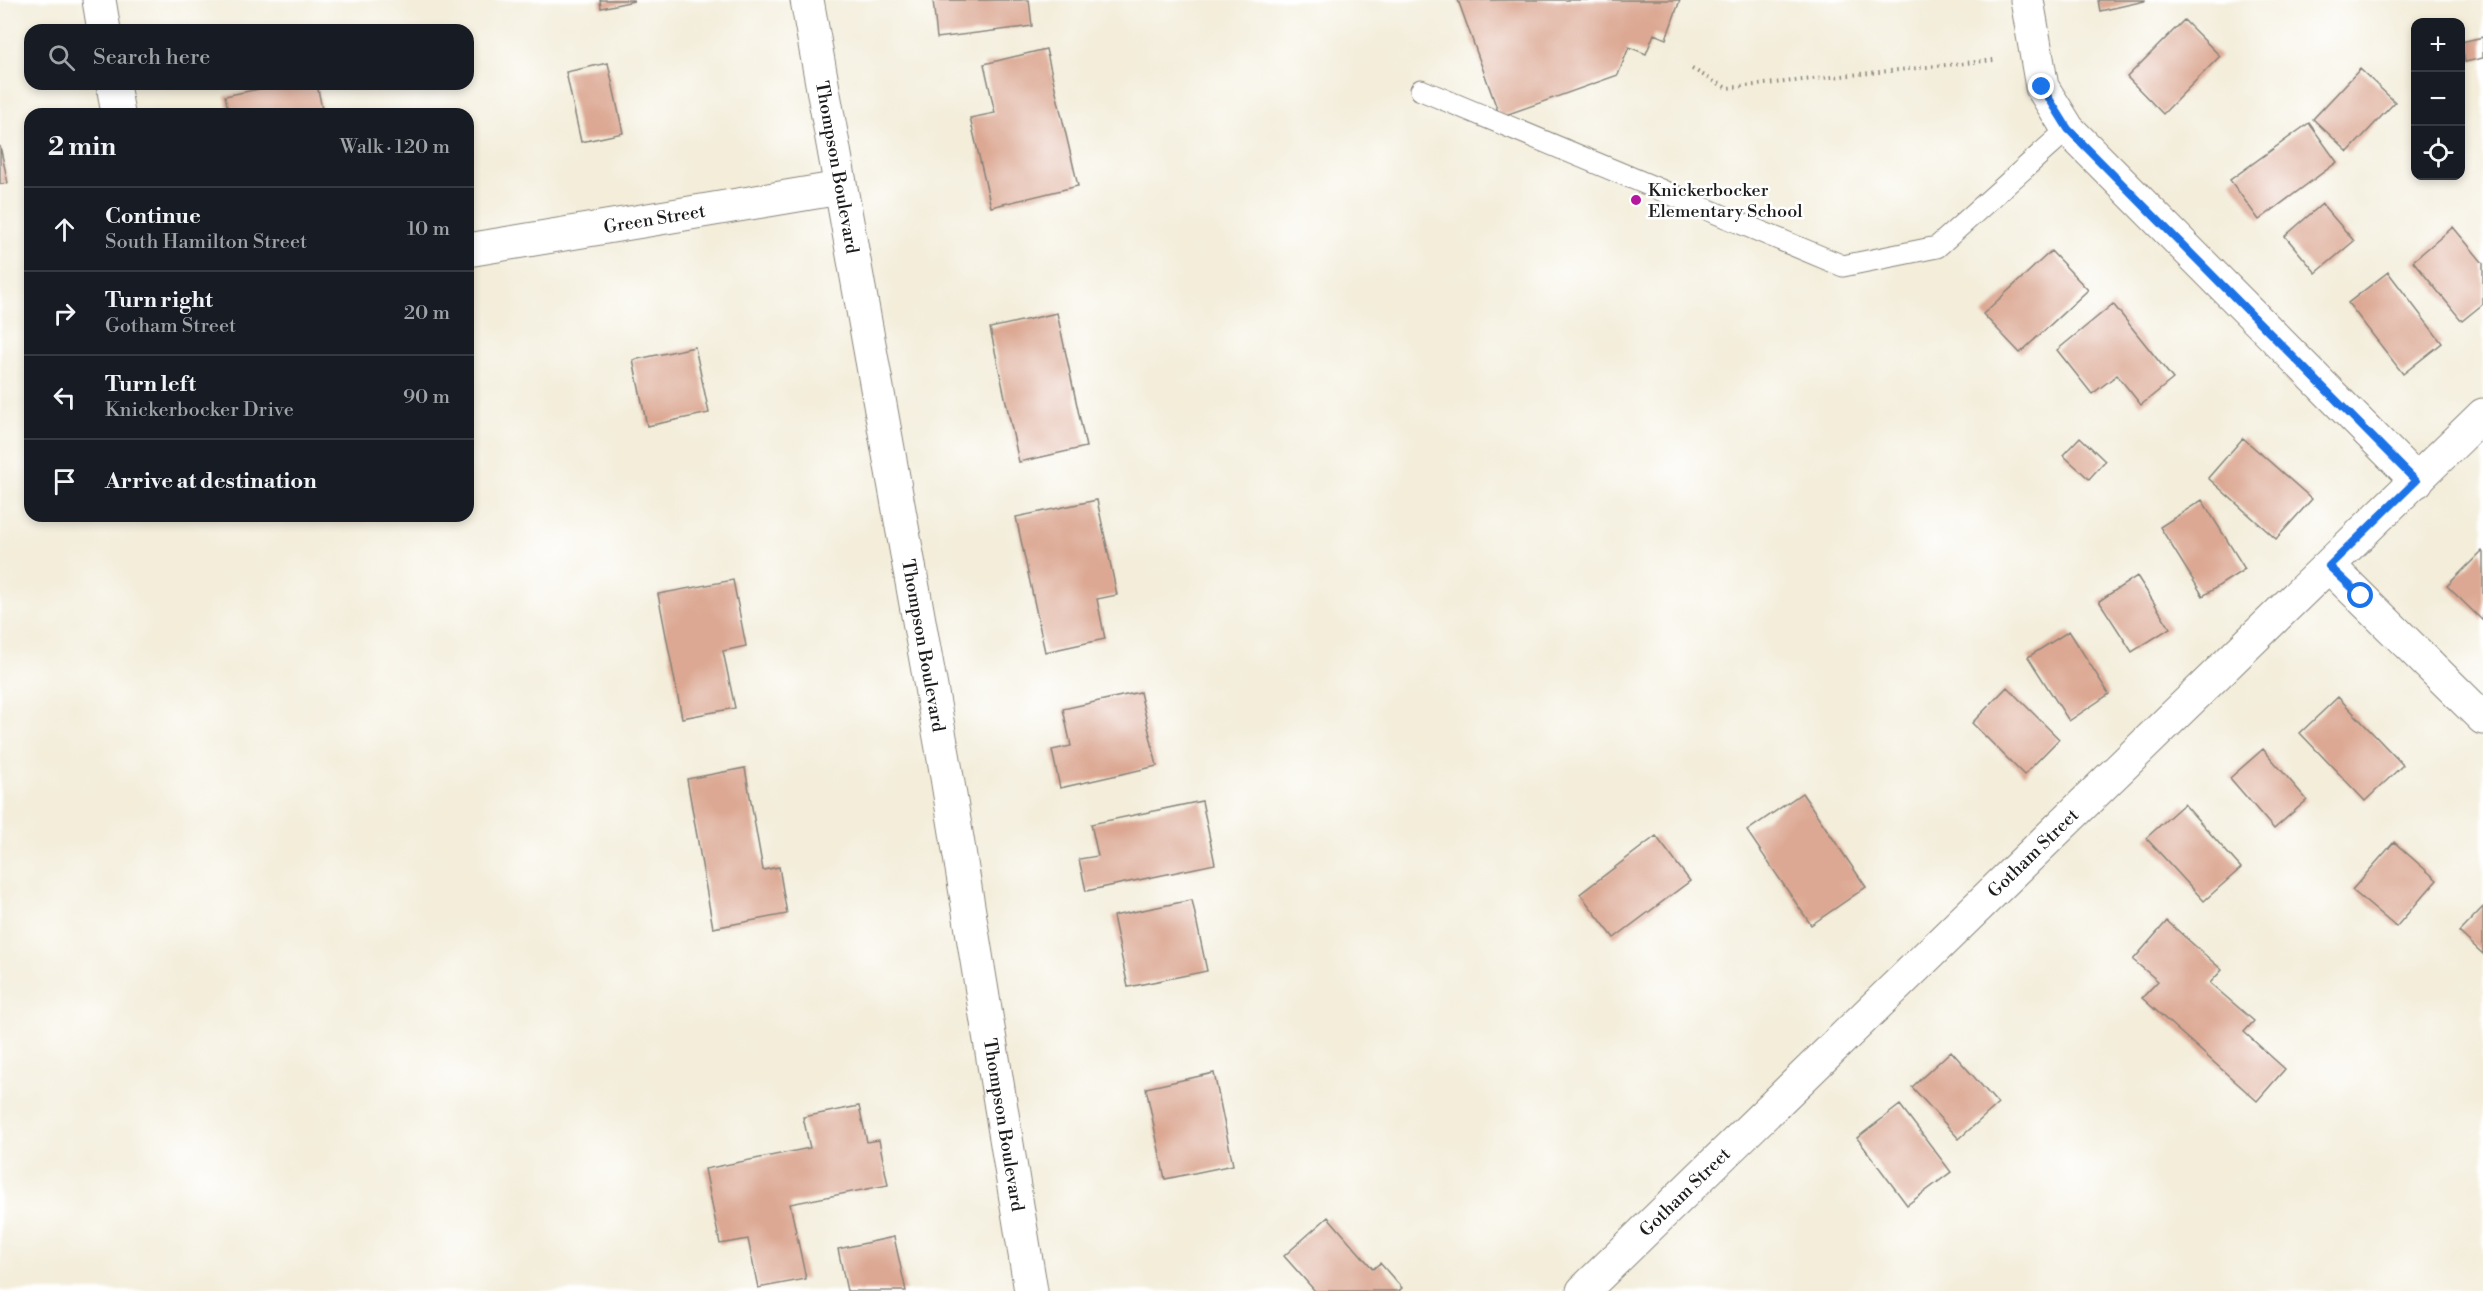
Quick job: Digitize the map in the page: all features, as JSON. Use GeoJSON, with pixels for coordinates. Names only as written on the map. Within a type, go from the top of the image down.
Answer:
{"type":"FeatureCollection","features":[{"type":"Feature","properties":{"kind":"street"},"geometry":{"type":"LineString","coordinates":[[99,0],[103,24]]}},
{"type":"Feature","properties":{"kind":"street","name":"Thompson Boulevard"},"geometry":{"type":"LineString","coordinates":[[807,0],[945,765],[1031,1291]]}},
{"type":"Feature","properties":{"kind":"street"},"geometry":{"type":"LineString","coordinates":[[2027,0],[2042,87],[2068,129],[2416,481]]}},
{"type":"Feature","properties":{"kind":"street"},"geometry":{"type":"LineString","coordinates":[[114,90],[117,108]]}},
{"type":"Feature","properties":{"kind":"street","name":"Green Street"},"geometry":{"type":"LineString","coordinates":[[474,249],[840,188]]}},
{"type":"Feature","properties":{"kind":"street","name":"Gotham Street"},"geometry":{"type":"LineString","coordinates":[[1583,1291],[2483,415]]}},
{"type":"Feature","properties":{"kind":"street"},"geometry":{"type":"LineString","coordinates":[[2329,566],[2483,718]]}},
{"type":"Feature","properties":{"kind":"lane"},"geometry":{"type":"LineString","coordinates":[[1421,90],[1843,266],[1937,247],[2068,129]]}},
{"type":"Feature","properties":{"kind":"path"},"geometry":{"type":"LineString","coordinates":[[1692,69],[1727,88],[1994,60]]}},
{"type":"Feature","properties":{"kind":"building"},"geometry":{"type":"Polygon","coordinates":[[[600,0],[634,0],[634,1],[601,8],[600,0]]]}},
{"type":"Feature","properties":{"kind":"building"},"geometry":{"type":"Polygon","coordinates":[[[933,0],[1029,0],[1032,26],[937,38],[933,0]]]}},
{"type":"Feature","properties":{"kind":"building"},"geometry":{"type":"Polygon","coordinates":[[[1458,0],[1680,0],[1666,39],[1654,34],[1646,54],[1629,47],[1618,75],[1500,117],[1458,0]]]}},
{"type":"Feature","properties":{"kind":"building"},"geometry":{"type":"Polygon","coordinates":[[[2098,0],[2145,0],[2145,1],[2100,11],[2098,0]]]}},
{"type":"Feature","properties":{"kind":"building"},"geometry":{"type":"Polygon","coordinates":[[[2184,20],[2220,56],[2163,114],[2127,77],[2184,20]]]}},
{"type":"Feature","properties":{"kind":"building"},"geometry":{"type":"Polygon","coordinates":[[[2483,37],[2483,58],[2465,62],[2465,41],[2483,37]]]}},
{"type":"Feature","properties":{"kind":"building"},"geometry":{"type":"Polygon","coordinates":[[[1046,49],[1078,186],[991,207],[970,118],[995,113],[984,64],[1046,49]]]}},
{"type":"Feature","properties":{"kind":"building"},"geometry":{"type":"Polygon","coordinates":[[[608,63],[623,133],[581,142],[566,72],[608,63]]]}},
{"type":"Feature","properties":{"kind":"building"},"geometry":{"type":"Polygon","coordinates":[[[2360,69],[2395,102],[2348,152],[2313,119],[2360,69]]]}},
{"type":"Feature","properties":{"kind":"building"},"geometry":{"type":"Polygon","coordinates":[[[254,90],[318,90],[322,108],[228,108],[225,96],[254,90]]]}},
{"type":"Feature","properties":{"kind":"building"},"geometry":{"type":"Polygon","coordinates":[[[2309,123],[2337,162],[2259,220],[2230,180],[2309,123]]]}},
{"type":"Feature","properties":{"kind":"building"},"geometry":{"type":"Polygon","coordinates":[[[0,146],[8,183],[0,184],[0,146]]]}},
{"type":"Feature","properties":{"kind":"building"},"geometry":{"type":"Polygon","coordinates":[[[2322,204],[2354,241],[2316,273],[2285,236],[2322,204]]]}},
{"type":"Feature","properties":{"kind":"building"},"geometry":{"type":"Polygon","coordinates":[[[2453,227],[2483,263],[2483,304],[2462,321],[2413,261],[2453,227]]]}},
{"type":"Feature","properties":{"kind":"building"},"geometry":{"type":"Polygon","coordinates":[[[2051,251],[2088,290],[2020,353],[1983,314],[2051,251]]]}},
{"type":"Feature","properties":{"kind":"building"},"geometry":{"type":"Polygon","coordinates":[[[2388,272],[2442,343],[2403,374],[2348,303],[2388,272]]]}},
{"type":"Feature","properties":{"kind":"building"},"geometry":{"type":"Polygon","coordinates":[[[2113,304],[2173,379],[2141,405],[2117,375],[2092,394],[2057,350],[2113,304]]]}},
{"type":"Feature","properties":{"kind":"building"},"geometry":{"type":"Polygon","coordinates":[[[1057,313],[1086,447],[1019,462],[990,328],[1057,313]]]}},
{"type":"Feature","properties":{"kind":"building"},"geometry":{"type":"Polygon","coordinates":[[[695,347],[709,413],[647,426],[633,360],[695,347]]]}},
{"type":"Feature","properties":{"kind":"building"},"geometry":{"type":"Polygon","coordinates":[[[2080,437],[2105,461],[2089,479],[2063,455],[2080,437]]]}},
{"type":"Feature","properties":{"kind":"building"},"geometry":{"type":"Polygon","coordinates":[[[2243,438],[2312,499],[2276,539],[2208,478],[2243,438]]]}},
{"type":"Feature","properties":{"kind":"building"},"geometry":{"type":"Polygon","coordinates":[[[1097,500],[1117,595],[1097,599],[1105,639],[1045,652],[1016,517],[1097,500]]]}},
{"type":"Feature","properties":{"kind":"building"},"geometry":{"type":"Polygon","coordinates":[[[2202,500],[2245,569],[2203,596],[2160,527],[2202,500]]]}},
{"type":"Feature","properties":{"kind":"building"},"geometry":{"type":"Polygon","coordinates":[[[2482,551],[2483,553],[2483,621],[2447,586],[2482,551]]]}},
{"type":"Feature","properties":{"kind":"building"},"geometry":{"type":"Polygon","coordinates":[[[2137,576],[2170,628],[2132,652],[2099,601],[2137,576]]]}},
{"type":"Feature","properties":{"kind":"building"},"geometry":{"type":"Polygon","coordinates":[[[733,580],[746,646],[723,651],[735,708],[682,718],[658,594],[733,580]]]}},
{"type":"Feature","properties":{"kind":"building"},"geometry":{"type":"Polygon","coordinates":[[[2069,631],[2109,694],[2069,721],[2028,657],[2069,631]]]}},
{"type":"Feature","properties":{"kind":"building"},"geometry":{"type":"Polygon","coordinates":[[[2007,687],[2059,739],[2024,775],[1972,723],[2007,687]]]}},
{"type":"Feature","properties":{"kind":"building"},"geometry":{"type":"Polygon","coordinates":[[[1140,692],[1157,766],[1060,788],[1052,750],[1071,746],[1063,709],[1140,692]]]}},
{"type":"Feature","properties":{"kind":"building"},"geometry":{"type":"Polygon","coordinates":[[[2338,697],[2403,765],[2365,801],[2300,733],[2338,697]]]}},
{"type":"Feature","properties":{"kind":"building"},"geometry":{"type":"Polygon","coordinates":[[[2263,749],[2307,800],[2274,829],[2230,778],[2263,749]]]}},
{"type":"Feature","properties":{"kind":"building"},"geometry":{"type":"Polygon","coordinates":[[[745,768],[763,870],[779,867],[787,914],[713,928],[687,779],[745,768]]]}},
{"type":"Feature","properties":{"kind":"building"},"geometry":{"type":"Polygon","coordinates":[[[1802,793],[1866,887],[1811,925],[1747,831],[1802,793]]]}},
{"type":"Feature","properties":{"kind":"building"},"geometry":{"type":"Polygon","coordinates":[[[1202,801],[1215,864],[1086,891],[1079,859],[1098,856],[1091,824],[1202,801]]]}},
{"type":"Feature","properties":{"kind":"building"},"geometry":{"type":"Polygon","coordinates":[[[2184,804],[2241,868],[2204,901],[2146,838],[2184,804]]]}},
{"type":"Feature","properties":{"kind":"building"},"geometry":{"type":"Polygon","coordinates":[[[1656,836],[1690,881],[1614,938],[1580,894],[1656,836]]]}},
{"type":"Feature","properties":{"kind":"building"},"geometry":{"type":"Polygon","coordinates":[[[2394,842],[2437,880],[2396,927],[2352,890],[2394,842]]]}},
{"type":"Feature","properties":{"kind":"building"},"geometry":{"type":"Polygon","coordinates":[[[1192,900],[1207,971],[1128,987],[1113,916],[1192,900]]]}},
{"type":"Feature","properties":{"kind":"building"},"geometry":{"type":"Polygon","coordinates":[[[2483,907],[2483,954],[2459,932],[2483,907]]]}},
{"type":"Feature","properties":{"kind":"building"},"geometry":{"type":"Polygon","coordinates":[[[2167,921],[2222,970],[2210,983],[2254,1021],[2244,1032],[2285,1069],[2257,1101],[2142,998],[2158,981],[2133,960],[2167,921]]]}},
{"type":"Feature","properties":{"kind":"building"},"geometry":{"type":"Polygon","coordinates":[[[1951,1051],[1998,1104],[1959,1139],[1912,1087],[1951,1051]]]}},
{"type":"Feature","properties":{"kind":"building"},"geometry":{"type":"Polygon","coordinates":[[[1214,1073],[1233,1165],[1165,1179],[1146,1088],[1214,1073]]]}},
{"type":"Feature","properties":{"kind":"building"},"geometry":{"type":"Polygon","coordinates":[[[1900,1105],[1951,1172],[1907,1205],[1857,1138],[1900,1105]]]}},
{"type":"Feature","properties":{"kind":"building"},"geometry":{"type":"Polygon","coordinates":[[[859,1106],[867,1142],[879,1140],[888,1185],[790,1204],[806,1279],[758,1288],[748,1239],[720,1244],[705,1169],[810,1148],[803,1117],[859,1106]]]}},
{"type":"Feature","properties":{"kind":"building"},"geometry":{"type":"Polygon","coordinates":[[[1328,1217],[1373,1269],[1380,1263],[1402,1288],[1399,1291],[1315,1291],[1284,1256],[1328,1217]]]}},
{"type":"Feature","properties":{"kind":"building"},"geometry":{"type":"Polygon","coordinates":[[[894,1237],[906,1291],[847,1291],[838,1249],[894,1237]]]}},
{"type":"Feature","properties":{"kind":"place","name":"Knickerbocker Elementary School"},"geometry":{"type":"Point","coordinates":[1636,200]}},
{"type":"Feature","properties":{"kind":"route"},"geometry":{"type":"LineString","coordinates":[[2042,87],[2068,129],[2416,481],[2329,566],[2361,596]]}}]}
